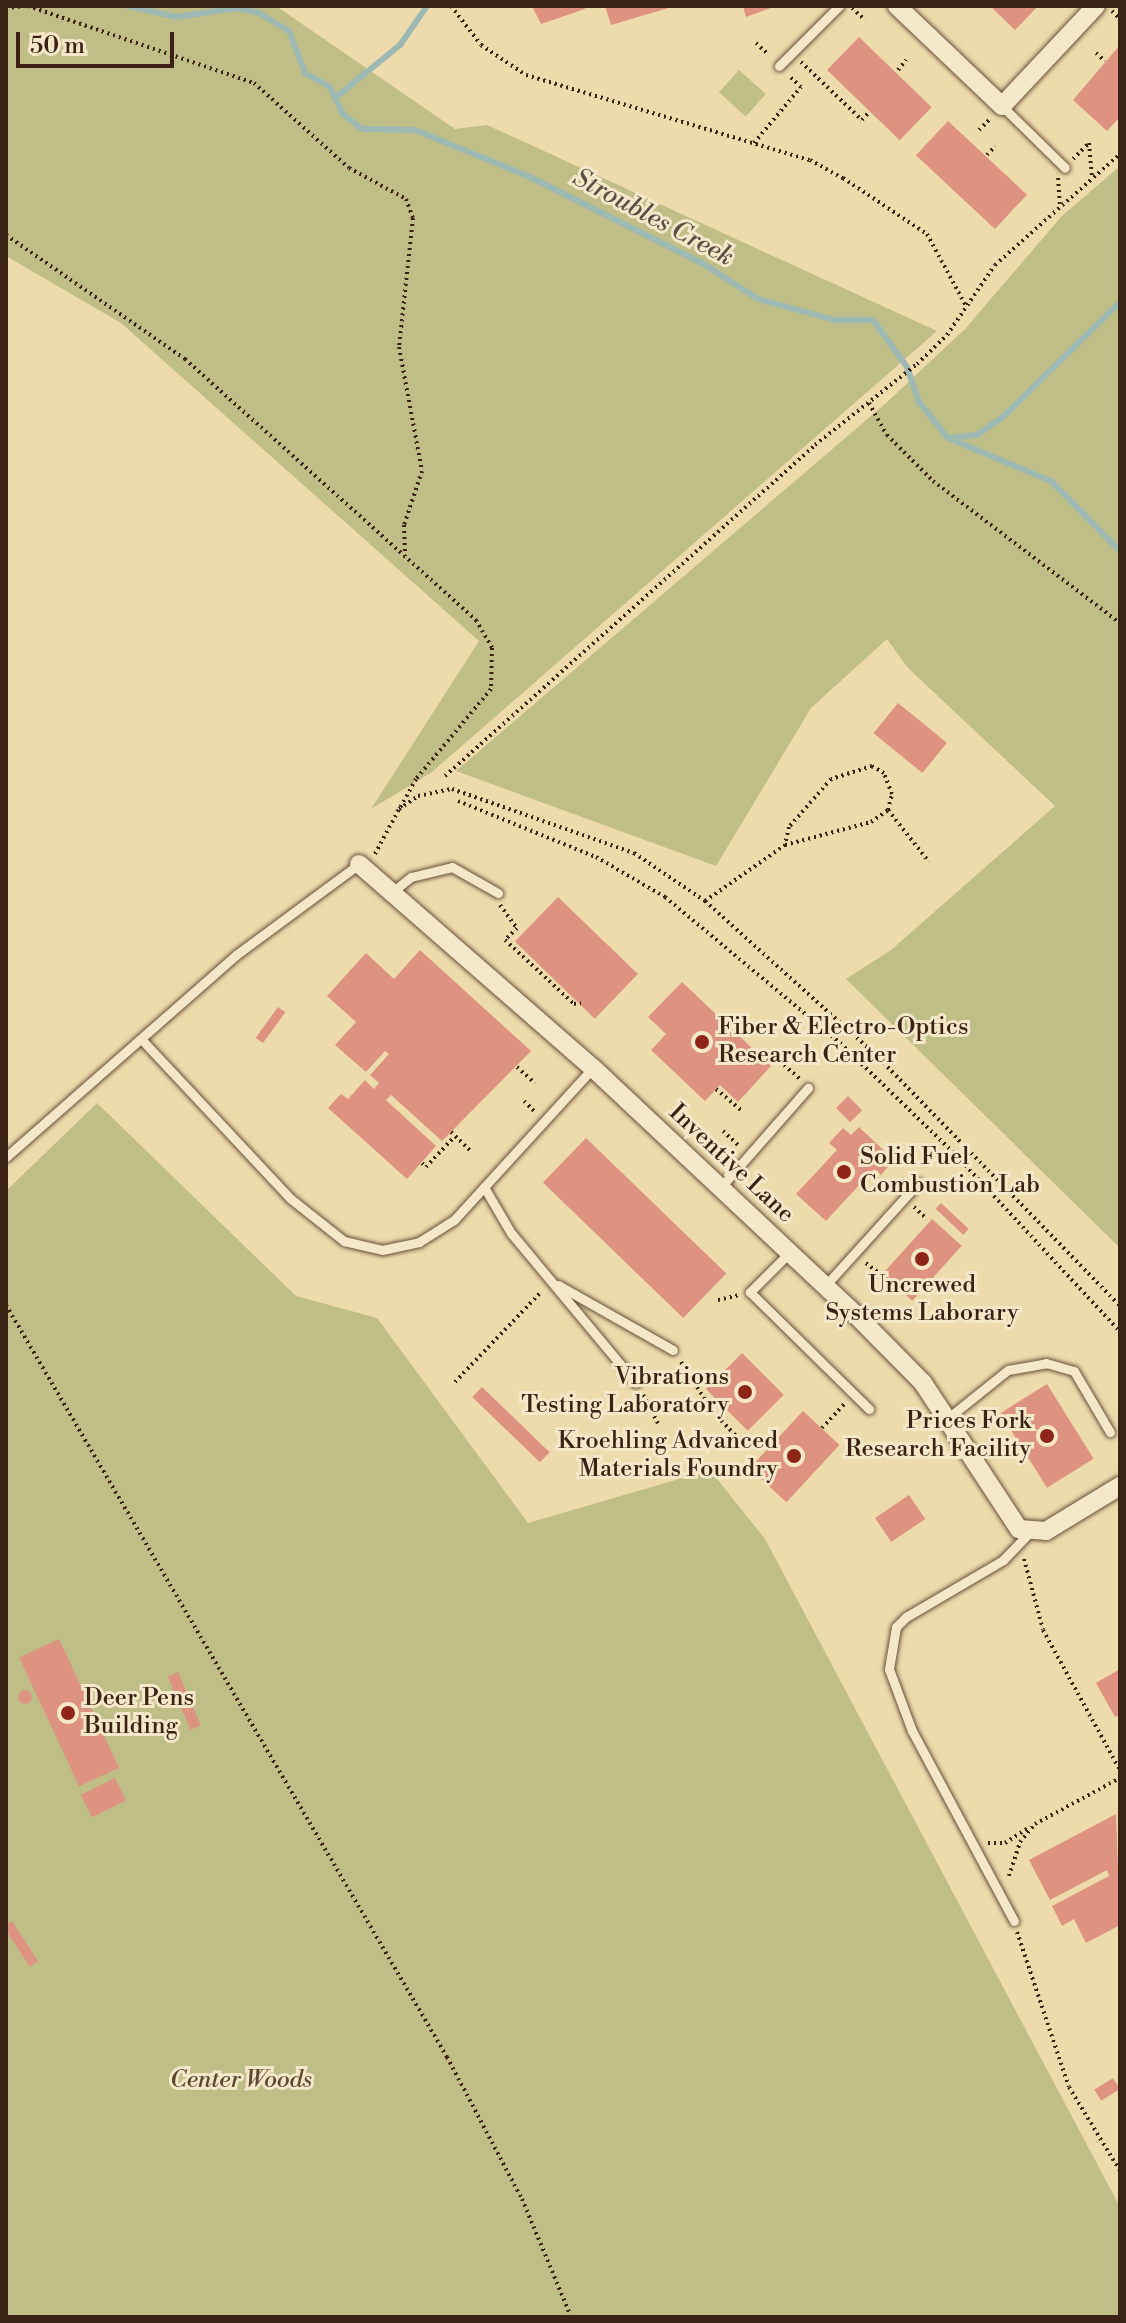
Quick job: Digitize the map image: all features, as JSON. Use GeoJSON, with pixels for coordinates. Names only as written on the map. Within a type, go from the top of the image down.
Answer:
{"type":"FeatureCollection","features":[{"type":"Feature","properties":{"kind":"street"},"geometry":{"type":"LineString","coordinates":[[897,6],[1002,106],[1096,6]]}},
{"type":"Feature","properties":{"kind":"street","name":"Inventive Lane"},"geometry":{"type":"LineString","coordinates":[[359,864],[593,1068],[790,1252],[923,1383],[1009,1517],[1029,1533]]}},
{"type":"Feature","properties":{"kind":"street"},"geometry":{"type":"LineString","coordinates":[[1029,1533],[1046,1531],[1120,1486]]}},
{"type":"Feature","properties":{"kind":"lane"},"geometry":{"type":"LineString","coordinates":[[779,66],[839,6]]}},
{"type":"Feature","properties":{"kind":"lane"},"geometry":{"type":"LineString","coordinates":[[1002,106],[1065,168]]}},
{"type":"Feature","properties":{"kind":"lane"},"geometry":{"type":"LineString","coordinates":[[6,1157],[143,1041],[236,955],[359,864]]}},
{"type":"Feature","properties":{"kind":"lane"},"geometry":{"type":"LineString","coordinates":[[391,893],[411,877],[452,867],[498,893]]}},
{"type":"Feature","properties":{"kind":"lane"},"geometry":{"type":"LineString","coordinates":[[143,1041],[291,1199],[344,1241],[382,1250],[419,1242],[454,1220],[593,1068]]}},
{"type":"Feature","properties":{"kind":"lane"},"geometry":{"type":"LineString","coordinates":[[721,1187],[808,1088]]}},
{"type":"Feature","properties":{"kind":"lane"},"geometry":{"type":"LineString","coordinates":[[825,1286],[918,1183]]}},
{"type":"Feature","properties":{"kind":"lane"},"geometry":{"type":"LineString","coordinates":[[484,1187],[551,1281],[636,1383]]}},
{"type":"Feature","properties":{"kind":"lane"},"geometry":{"type":"LineString","coordinates":[[790,1252],[750,1292],[869,1409]]}},
{"type":"Feature","properties":{"kind":"lane"},"geometry":{"type":"LineString","coordinates":[[551,1281],[673,1350]]}},
{"type":"Feature","properties":{"kind":"lane"},"geometry":{"type":"LineString","coordinates":[[948,1418],[1008,1370],[1046,1363],[1074,1371],[1110,1432]]}},
{"type":"Feature","properties":{"kind":"lane"},"geometry":{"type":"LineString","coordinates":[[1014,1921],[894,1692],[890,1646],[906,1617],[1003,1560],[1029,1533]]}},
{"type":"Feature","properties":{"kind":"path"},"geometry":{"type":"LineString","coordinates":[[6,8],[27,6],[254,83],[349,168],[406,199],[413,218],[399,347],[422,471],[404,525],[405,556]]}},
{"type":"Feature","properties":{"kind":"path"},"geometry":{"type":"LineString","coordinates":[[451,6],[481,45],[526,75],[810,160],[927,234],[966,306]]}},
{"type":"Feature","properties":{"kind":"path"},"geometry":{"type":"LineString","coordinates":[[851,6],[865,20]]}},
{"type":"Feature","properties":{"kind":"path"},"geometry":{"type":"LineString","coordinates":[[1096,53],[1105,61]]}},
{"type":"Feature","properties":{"kind":"path"},"geometry":{"type":"LineString","coordinates":[[898,70],[906,60]]}},
{"type":"Feature","properties":{"kind":"path"},"geometry":{"type":"LineString","coordinates":[[810,71],[862,120],[868,113]]}},
{"type":"Feature","properties":{"kind":"path"},"geometry":{"type":"LineString","coordinates":[[754,143],[801,87]]}},
{"type":"Feature","properties":{"kind":"path"},"geometry":{"type":"LineString","coordinates":[[1089,143],[1092,178]]}},
{"type":"Feature","properties":{"kind":"path"},"geometry":{"type":"LineString","coordinates":[[987,155],[995,146]]}},
{"type":"Feature","properties":{"kind":"path"},"geometry":{"type":"LineString","coordinates":[[445,776],[917,364],[947,335],[995,265],[1060,204],[1120,154]]}},
{"type":"Feature","properties":{"kind":"path"},"geometry":{"type":"LineString","coordinates":[[1058,178],[1060,204]]}},
{"type":"Feature","properties":{"kind":"path"},"geometry":{"type":"LineString","coordinates":[[6,235],[185,359],[476,620],[492,648],[494,668],[480,708],[416,779],[380,850],[359,864]]}},
{"type":"Feature","properties":{"kind":"path"},"geometry":{"type":"LineString","coordinates":[[869,403],[887,435],[933,481],[1120,623]]}},
{"type":"Feature","properties":{"kind":"path"},"geometry":{"type":"LineString","coordinates":[[705,901],[785,845],[871,822],[888,810],[892,794],[884,773],[872,766],[850,771],[814,795],[789,827],[785,845]]}},
{"type":"Feature","properties":{"kind":"path"},"geometry":{"type":"LineString","coordinates":[[399,809],[438,789],[464,792],[634,853],[705,901],[875,1054],[1120,1306]]}},
{"type":"Feature","properties":{"kind":"path"},"geometry":{"type":"LineString","coordinates":[[458,801],[596,857],[665,897],[840,1043],[953,1152],[1120,1332]]}},
{"type":"Feature","properties":{"kind":"path"},"geometry":{"type":"LineString","coordinates":[[888,810],[929,862]]}},
{"type":"Feature","properties":{"kind":"path"},"geometry":{"type":"LineString","coordinates":[[501,912],[517,928],[505,940],[574,1004],[581,1003]]}},
{"type":"Feature","properties":{"kind":"path"},"geometry":{"type":"LineString","coordinates":[[517,1067],[535,1083]]}},
{"type":"Feature","properties":{"kind":"path"},"geometry":{"type":"LineString","coordinates":[[716,1089],[742,1111]]}},
{"type":"Feature","properties":{"kind":"path"},"geometry":{"type":"LineString","coordinates":[[723,1131],[749,1156]]}},
{"type":"Feature","properties":{"kind":"path"},"geometry":{"type":"LineString","coordinates":[[422,1163],[426,1167],[453,1134],[472,1152]]}},
{"type":"Feature","properties":{"kind":"path"},"geometry":{"type":"LineString","coordinates":[[429,1154],[434,1159]]}},
{"type":"Feature","properties":{"kind":"path"},"geometry":{"type":"LineString","coordinates":[[876,1178],[901,1202]]}},
{"type":"Feature","properties":{"kind":"path"},"geometry":{"type":"LineString","coordinates":[[864,1261],[899,1289]]}},
{"type":"Feature","properties":{"kind":"path"},"geometry":{"type":"LineString","coordinates":[[455,1382],[551,1281]]}},
{"type":"Feature","properties":{"kind":"path"},"geometry":{"type":"LineString","coordinates":[[6,1305],[447,2057],[522,2199],[571,2317]]}},
{"type":"Feature","properties":{"kind":"path"},"geometry":{"type":"LineString","coordinates":[[673,1350],[713,1412],[744,1444]]}},
{"type":"Feature","properties":{"kind":"path"},"geometry":{"type":"LineString","coordinates":[[636,1383],[658,1423]]}},
{"type":"Feature","properties":{"kind":"path"},"geometry":{"type":"LineString","coordinates":[[822,1428],[838,1411]]}},
{"type":"Feature","properties":{"kind":"path"},"geometry":{"type":"LineString","coordinates":[[1029,1533],[1023,1561],[1043,1630],[1120,1770]]}},
{"type":"Feature","properties":{"kind":"path"},"geometry":{"type":"LineString","coordinates":[[962,1821],[993,1845],[1120,1778]]}},
{"type":"Feature","properties":{"kind":"path"},"geometry":{"type":"LineString","coordinates":[[1009,1881],[1008,1867],[1035,1824]]}},
{"type":"Feature","properties":{"kind":"path"},"geometry":{"type":"LineString","coordinates":[[1014,1921],[1031,1989],[1069,2087],[1120,2171]]}},
{"type":"Feature","properties":{"kind":"green space"},"geometry":{"type":"Polygon","coordinates":[[[6,6],[276,6],[455,129],[487,125],[937,331],[432,772],[371,809],[479,641],[121,323],[6,256],[6,6]]]}},
{"type":"Feature","properties":{"kind":"green space"},"geometry":{"type":"Polygon","coordinates":[[[739,70],[766,94],[746,116],[719,92],[739,70]]]}},
{"type":"Feature","properties":{"kind":"green space"},"geometry":{"type":"Polygon","coordinates":[[[1120,166],[1120,1248],[846,979],[891,950],[1055,806],[908,668],[887,639],[811,708],[716,866],[456,771],[885,404],[965,329],[1062,216],[1120,166]]]}},
{"type":"Feature","properties":{"kind":"green space","name":"Center Woods"},"geometry":{"type":"Polygon","coordinates":[[[97,1103],[296,1296],[377,1318],[528,1523],[710,1470],[765,1539],[1120,2207],[1120,2317],[6,2317],[6,1191],[97,1103]]]}},
{"type":"Feature","properties":{"kind":"building"},"geometry":{"type":"Polygon","coordinates":[[[532,6],[584,6],[585,9],[541,24],[532,6]]]}},
{"type":"Feature","properties":{"kind":"building"},"geometry":{"type":"Polygon","coordinates":[[[605,6],[672,6],[672,7],[611,25],[605,6]]]}},
{"type":"Feature","properties":{"kind":"building"},"geometry":{"type":"Polygon","coordinates":[[[743,6],[776,6],[746,17],[743,6]]]}},
{"type":"Feature","properties":{"kind":"building"},"geometry":{"type":"Polygon","coordinates":[[[990,6],[1038,6],[1015,30],[990,6]]]}},
{"type":"Feature","properties":{"kind":"building"},"geometry":{"type":"Polygon","coordinates":[[[859,37],[932,107],[900,140],[827,70],[859,37]]]}},
{"type":"Feature","properties":{"kind":"building"},"geometry":{"type":"Polygon","coordinates":[[[1120,45],[1120,117],[1107,131],[1073,100],[1120,45]]]}},
{"type":"Feature","properties":{"kind":"building"},"geometry":{"type":"Polygon","coordinates":[[[948,121],[1027,195],[995,229],[916,155],[948,121]]]}},
{"type":"Feature","properties":{"kind":"building"},"geometry":{"type":"Polygon","coordinates":[[[898,703],[947,743],[922,773],[873,733],[898,703]]]}},
{"type":"Feature","properties":{"kind":"building"},"geometry":{"type":"Polygon","coordinates":[[[558,897],[638,974],[595,1019],[515,942],[558,897]]]}},
{"type":"Feature","properties":{"kind":"building"},"geometry":{"type":"Polygon","coordinates":[[[420,950],[531,1051],[442,1141],[391,1095],[386,1100],[436,1146],[407,1179],[328,1108],[341,1094],[348,1099],[365,1080],[374,1089],[379,1083],[370,1075],[389,1054],[385,1051],[366,1072],[335,1045],[356,1022],[327,996],[366,953],[394,979],[420,950]]]}},
{"type":"Feature","properties":{"kind":"building","name":"Fiber & Electro-Optics Research Center"},"geometry":{"type":"Polygon","coordinates":[[[682,982],[771,1066],[738,1102],[720,1085],[705,1101],[651,1050],[666,1034],[648,1017],[682,982]]]}},
{"type":"Feature","properties":{"kind":"building"},"geometry":{"type":"Polygon","coordinates":[[[278,1007],[285,1012],[263,1043],[256,1038],[278,1007]]]}},
{"type":"Feature","properties":{"kind":"building"},"geometry":{"type":"Polygon","coordinates":[[[848,1096],[862,1110],[850,1122],[836,1108],[848,1096]]]}},
{"type":"Feature","properties":{"kind":"building","name":"Solid Fuel Combustion Lab"},"geometry":{"type":"Polygon","coordinates":[[[859,1127],[894,1160],[881,1175],[874,1169],[826,1221],[796,1194],[837,1150],[829,1143],[843,1128],[851,1135],[859,1127]]]}},
{"type":"Feature","properties":{"kind":"building"},"geometry":{"type":"Polygon","coordinates":[[[586,1138],[726,1273],[683,1318],[543,1183],[586,1138]]]}},
{"type":"Feature","properties":{"kind":"building"},"geometry":{"type":"Polygon","coordinates":[[[941,1203],[969,1229],[963,1235],[936,1209],[941,1203]]]}},
{"type":"Feature","properties":{"kind":"building","name":"Uncrewed Systems Laborary"},"geometry":{"type":"Polygon","coordinates":[[[932,1219],[962,1246],[912,1301],[882,1274],[932,1219]]]}},
{"type":"Feature","properties":{"kind":"building","name":"Vibrations Testing Laboratory"},"geometry":{"type":"Polygon","coordinates":[[[742,1353],[784,1395],[748,1431],[706,1389],[742,1353]]]}},
{"type":"Feature","properties":{"kind":"building","name":"Prices Fork Research Facility"},"geometry":{"type":"Polygon","coordinates":[[[1047,1384],[1094,1459],[1047,1488],[1000,1413],[1047,1384]]]}},
{"type":"Feature","properties":{"kind":"building"},"geometry":{"type":"Polygon","coordinates":[[[482,1387],[550,1452],[540,1462],[472,1397],[482,1387]]]}},
{"type":"Feature","properties":{"kind":"building","name":"Kroehling Advanced Materials Foundry"},"geometry":{"type":"Polygon","coordinates":[[[803,1411],[840,1445],[786,1502],[750,1468],[803,1411]]]}},
{"type":"Feature","properties":{"kind":"building"},"geometry":{"type":"Polygon","coordinates":[[[909,1495],[925,1519],[891,1542],[875,1518],[909,1495]]]}},
{"type":"Feature","properties":{"kind":"building","name":"Deer Pens Building"},"geometry":{"type":"Polygon","coordinates":[[[59,1639],[119,1768],[79,1786],[19,1658],[59,1639]]]}},
{"type":"Feature","properties":{"kind":"building"},"geometry":{"type":"Polygon","coordinates":[[[1120,1669],[1120,1715],[1115,1717],[1096,1683],[1120,1669]]]}},
{"type":"Feature","properties":{"kind":"building"},"geometry":{"type":"Polygon","coordinates":[[[178,1672],[201,1725],[191,1730],[168,1676],[178,1672]]]}},
{"type":"Feature","properties":{"kind":"building"},"geometry":{"type":"Polygon","coordinates":[[[25,1690],[32,1697],[25,1704],[18,1697],[25,1690]]]}},
{"type":"Feature","properties":{"kind":"building"},"geometry":{"type":"Polygon","coordinates":[[[115,1778],[126,1800],[92,1817],[81,1795],[115,1778]]]}},
{"type":"Feature","properties":{"kind":"building"},"geometry":{"type":"Polygon","coordinates":[[[1116,1814],[1120,1925],[1086,1943],[1074,1919],[1062,1926],[1052,1906],[1109,1876],[1107,1870],[1050,1900],[1029,1860],[1116,1814]]]}},
{"type":"Feature","properties":{"kind":"building"},"geometry":{"type":"Polygon","coordinates":[[[12,1921],[38,1961],[30,1967],[6,1930],[6,1925],[12,1921]]]}},
{"type":"Feature","properties":{"kind":"building"},"geometry":{"type":"Polygon","coordinates":[[[1113,2078],[1120,2089],[1101,2101],[1094,2090],[1113,2078]]]}},
{"type":"Feature","properties":{"kind":"waterway","name":"Stroubles Creek"},"geometry":{"type":"LineString","coordinates":[[128,6],[176,17],[237,8],[259,13],[289,31],[305,73],[330,87],[343,114],[362,129],[415,130],[530,177],[702,263],[758,299],[835,320],[873,320],[907,367],[919,402],[948,438],[1051,481],[1120,551]]}},
{"type":"Feature","properties":{"kind":"waterway"},"geometry":{"type":"LineString","coordinates":[[335,98],[400,45],[427,6]]}},
{"type":"Feature","properties":{"kind":"waterway"},"geometry":{"type":"LineString","coordinates":[[949,438],[977,435],[1003,417],[1120,302]]}},
{"type":"Feature","properties":{"kind":"place","name":"Fiber & Electro-Optics Research Center"},"geometry":{"type":"Point","coordinates":[702,1042]}},
{"type":"Feature","properties":{"kind":"place","name":"Solid Fuel Combustion Lab"},"geometry":{"type":"Point","coordinates":[844,1172]}},
{"type":"Feature","properties":{"kind":"place","name":"Uncrewed Systems Laborary"},"geometry":{"type":"Point","coordinates":[922,1259]}},
{"type":"Feature","properties":{"kind":"place","name":"Vibrations Testing Laboratory"},"geometry":{"type":"Point","coordinates":[745,1392]}},
{"type":"Feature","properties":{"kind":"place","name":"Prices Fork Research Facility"},"geometry":{"type":"Point","coordinates":[1047,1436]}},
{"type":"Feature","properties":{"kind":"place","name":"Kroehling Advanced Materials Foundry"},"geometry":{"type":"Point","coordinates":[794,1456]}},
{"type":"Feature","properties":{"kind":"place","name":"Deer Pens Building"},"geometry":{"type":"Point","coordinates":[68,1713]}}]}
